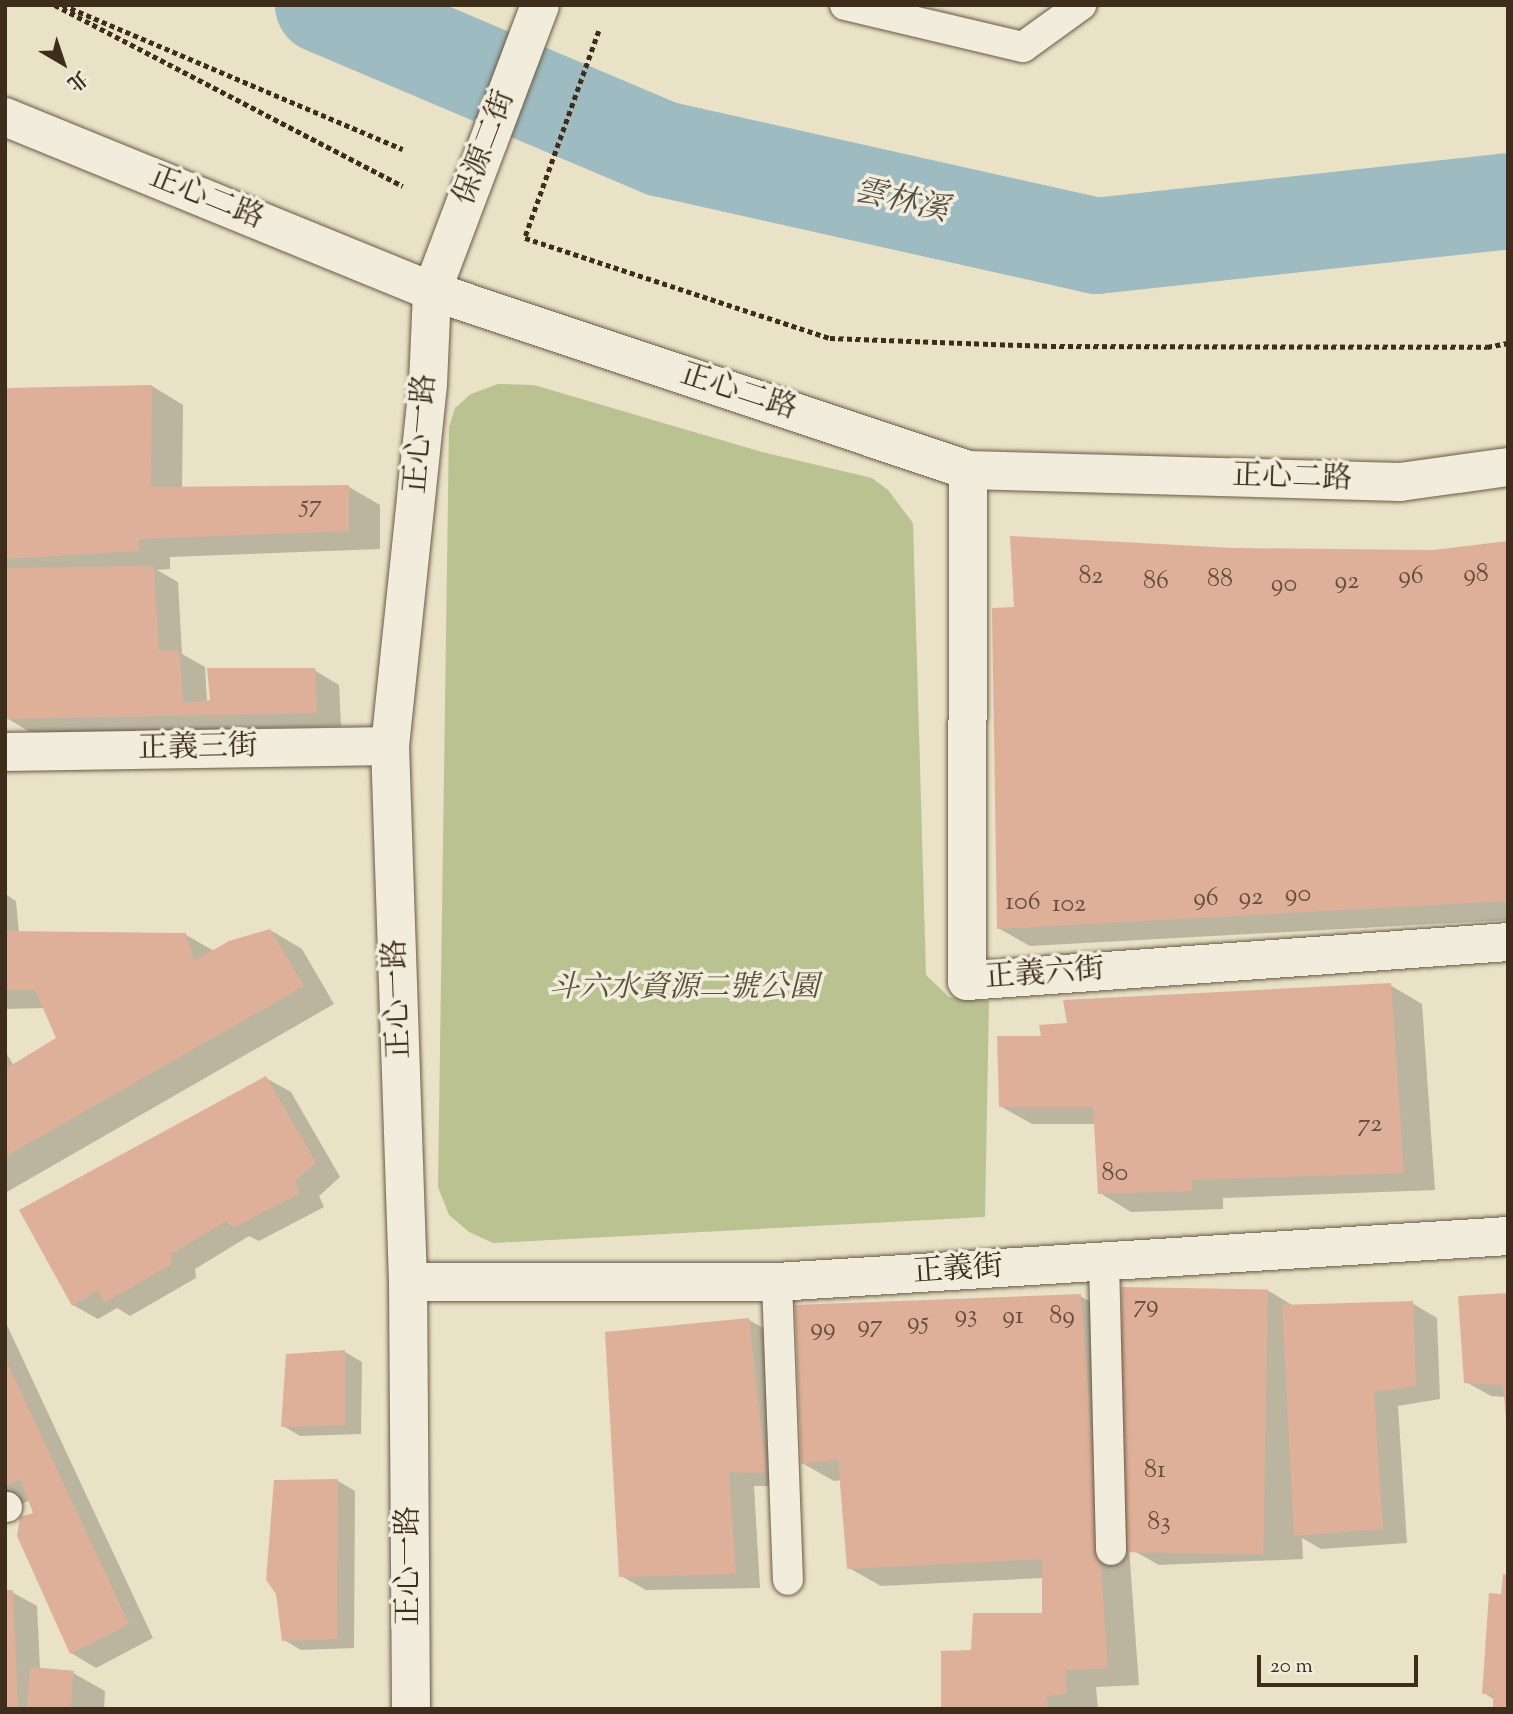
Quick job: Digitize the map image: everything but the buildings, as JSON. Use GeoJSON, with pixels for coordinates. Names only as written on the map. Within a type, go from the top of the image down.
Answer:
{"type":"FeatureCollection","features":[{"type":"Feature","properties":{"kind":"street","name":"保源二街"},"geometry":{"type":"LineString","coordinates":[[436,282],[539,9]]}},
{"type":"Feature","properties":{"kind":"street","name":"正心二路"},"geometry":{"type":"LineString","coordinates":[[5,117],[436,282],[968,470],[1400,482],[1508,467]]}},
{"type":"Feature","properties":{"kind":"street","name":"正心一路"},"geometry":{"type":"LineString","coordinates":[[411,1709],[408,1283],[390,746],[428,384],[436,282]]}},
{"type":"Feature","properties":{"kind":"street","name":"正義六街"},"geometry":{"type":"LineString","coordinates":[[968,470],[967,981],[1508,942]]}},
{"type":"Feature","properties":{"kind":"street","name":"正義三街"},"geometry":{"type":"LineString","coordinates":[[5,752],[390,746]]}},
{"type":"Feature","properties":{"kind":"street","name":"正義街"},"geometry":{"type":"LineString","coordinates":[[408,1283],[777,1282],[1508,1237]]}},
{"type":"Feature","properties":{"kind":"lane"},"geometry":{"type":"LineString","coordinates":[[845,5],[1023,47],[1081,5]]}},
{"type":"Feature","properties":{"kind":"lane"},"geometry":{"type":"LineString","coordinates":[[1104,1261],[1111,1550]]}},
{"type":"Feature","properties":{"kind":"lane"},"geometry":{"type":"LineString","coordinates":[[777,1282],[788,1580]]}},
{"type":"Feature","properties":{"kind":"path"},"geometry":{"type":"LineString","coordinates":[[55,5],[402,186]]}},
{"type":"Feature","properties":{"kind":"path"},"geometry":{"type":"LineString","coordinates":[[63,5],[403,149]]}},
{"type":"Feature","properties":{"kind":"path"},"geometry":{"type":"LineString","coordinates":[[598,31],[525,238],[830,338],[1051,346],[1487,347],[1508,343]]}},
{"type":"Feature","properties":{"kind":"green space","name":"斗六水資源二號公園"},"geometry":{"type":"Polygon","coordinates":[[[498,384],[534,385],[762,452],[872,478],[888,490],[913,523],[926,975],[949,997],[989,1001],[985,1217],[493,1243],[469,1232],[449,1215],[438,1187],[449,427],[455,408],[471,394],[498,384]]]}},
{"type":"Feature","properties":{"kind":"waterway","name":"雲林溪"},"geometry":{"type":"LineString","coordinates":[[323,5],[663,149],[1096,246],[1508,201]]}}]}
